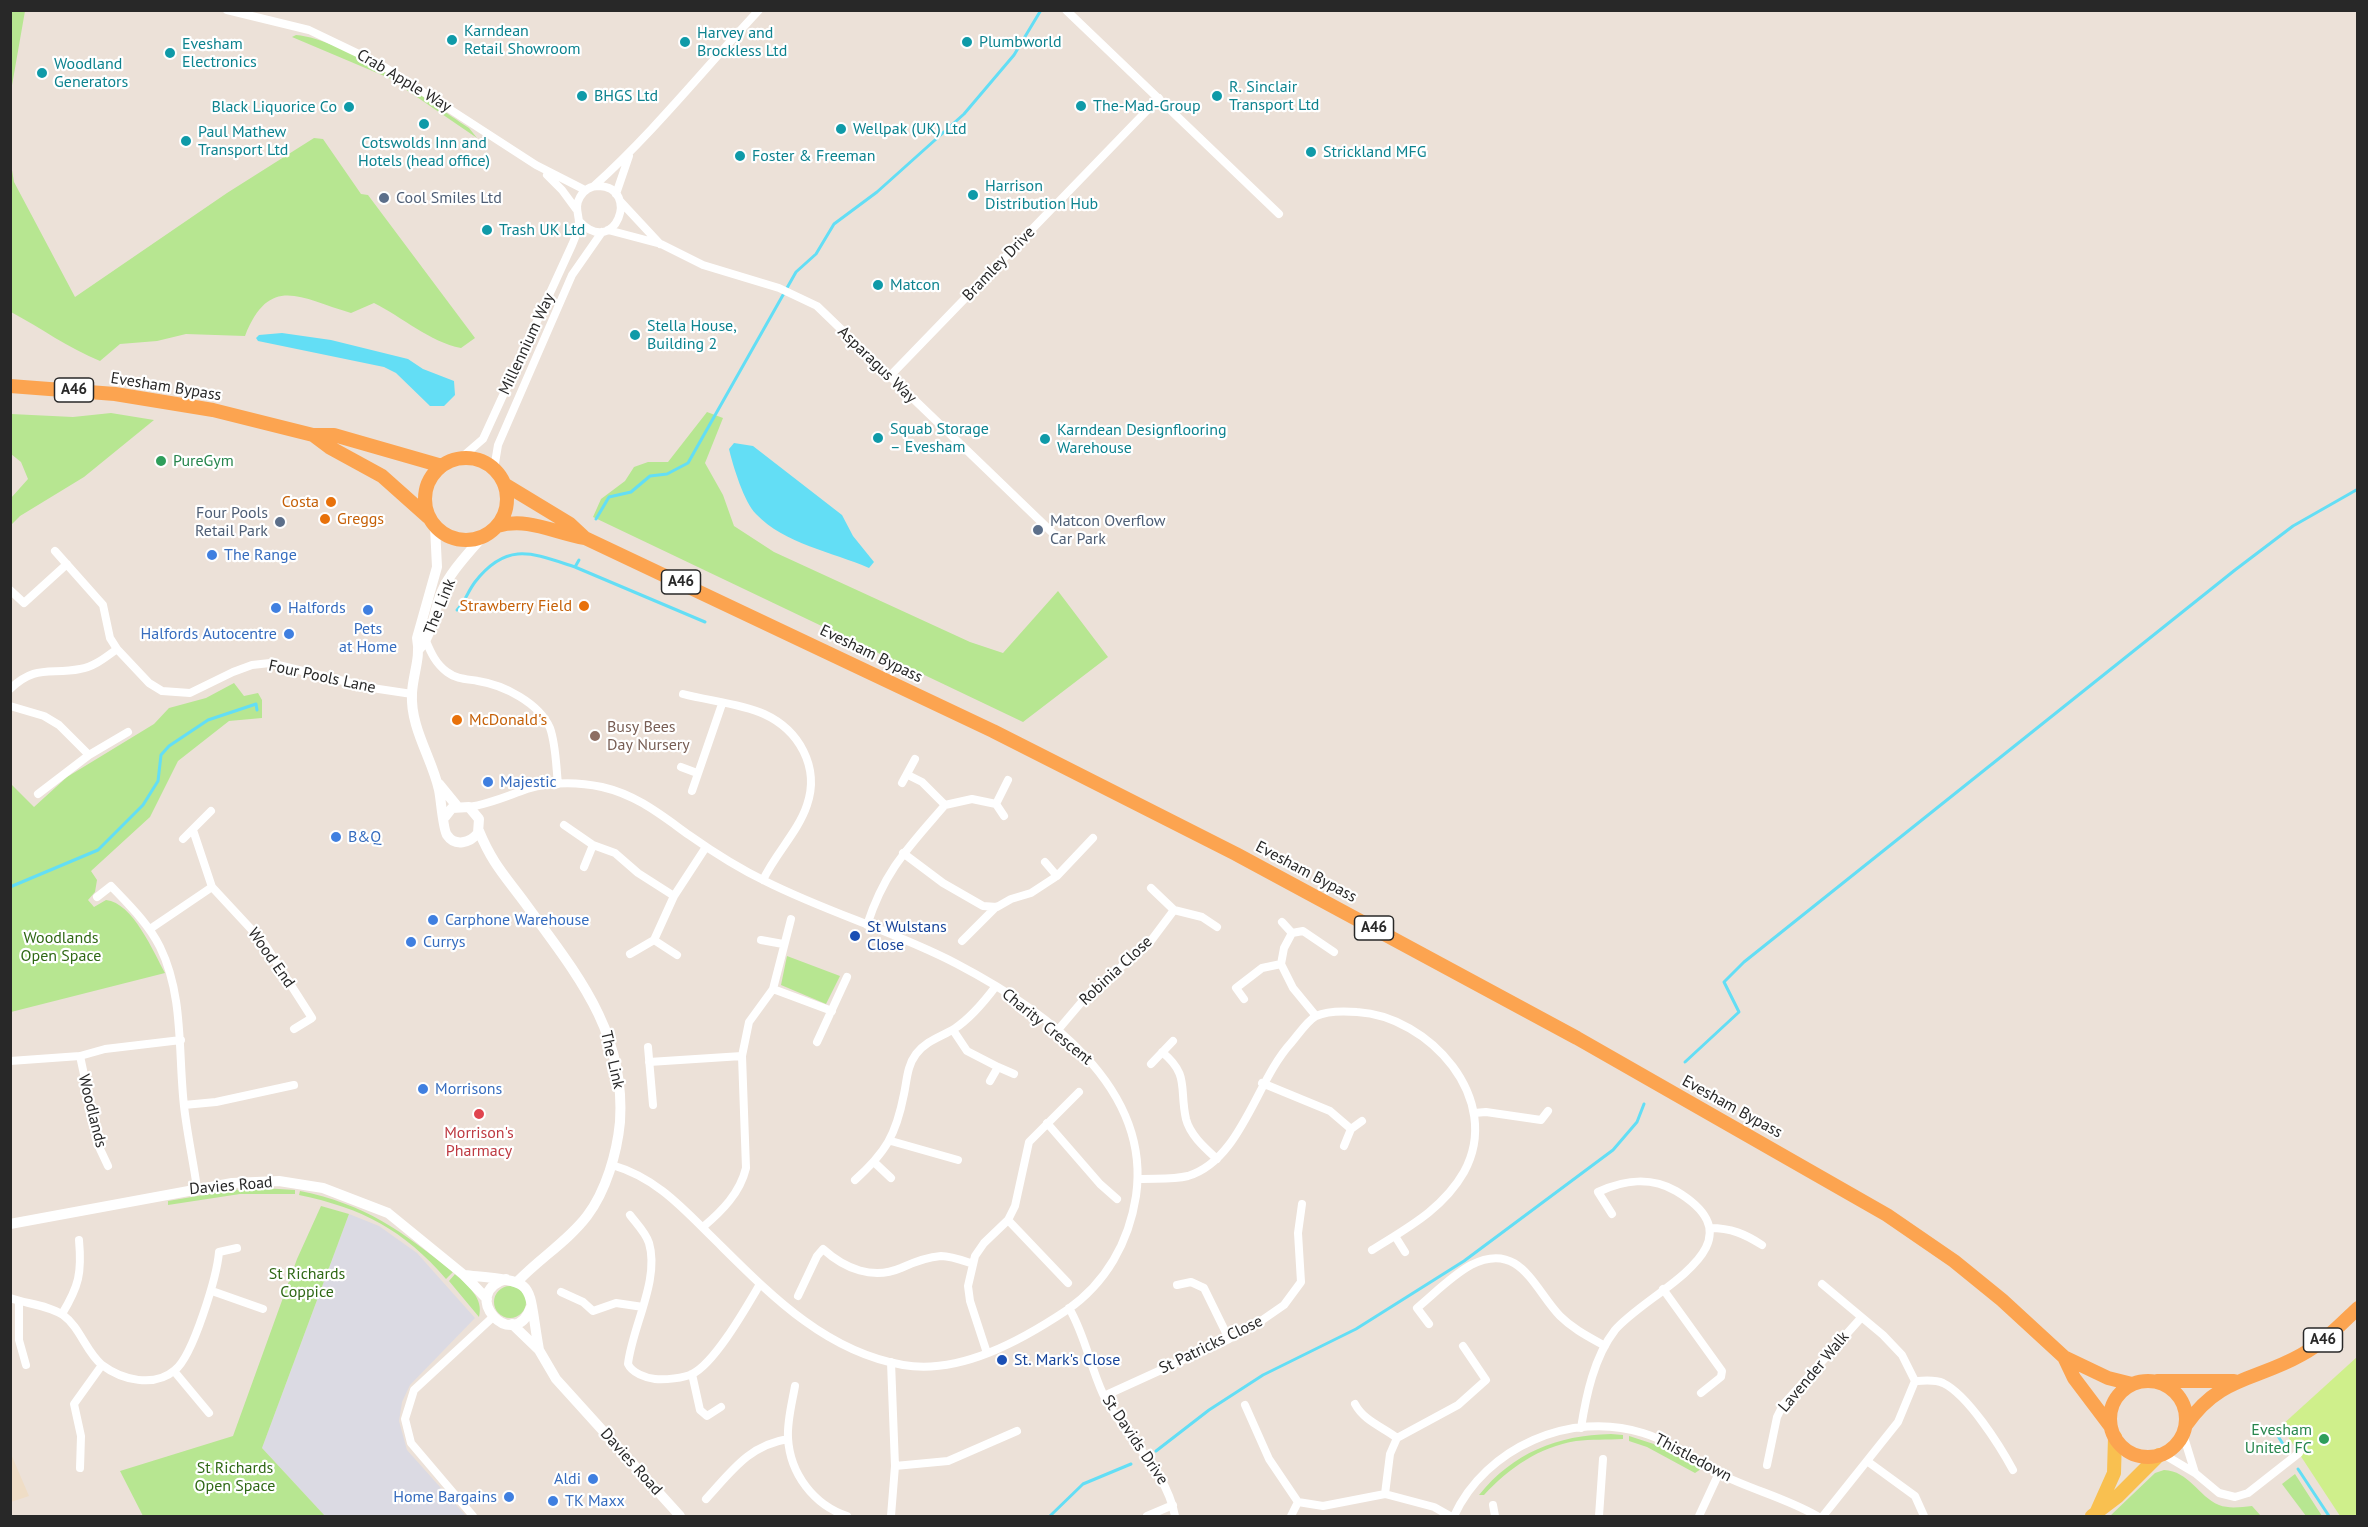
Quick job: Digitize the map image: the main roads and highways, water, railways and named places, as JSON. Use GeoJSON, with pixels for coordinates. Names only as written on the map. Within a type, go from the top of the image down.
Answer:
{"type":"FeatureCollection","features":[{"type":"Feature","properties":{"kind":"highway","name":"Evesham Bypass"},"geometry":{"type":"LineString","coordinates":[[10,386],[137,397],[213,410],[313,435],[334,435],[442,465]]}},
{"type":"Feature","properties":{"kind":"highway","name":"Evesham Bypass"},"geometry":{"type":"LineString","coordinates":[[313,435],[329,447],[382,476],[432,522]]}},
{"type":"Feature","properties":{"kind":"highway"},"geometry":{"type":"LineString","coordinates":[[461,458],[484,463],[494,469],[504,484],[506,508],[498,526],[482,537],[472,540],[454,539],[432,522],[425,493],[428,482],[442,465],[461,458]]}},
{"type":"Feature","properties":{"kind":"highway","name":"Evesham Bypass"},"geometry":{"type":"LineString","coordinates":[[504,484],[570,524],[585,538],[1035,752],[1306,891],[1577,1038],[1887,1215],[1954,1261],[2002,1300],[2064,1357],[2108,1378],[2132,1384]]}},
{"type":"Feature","properties":{"kind":"highway","name":"Evesham Bypass"},"geometry":{"type":"LineString","coordinates":[[498,526],[512,522],[529,522],[563,535],[585,538]]}},
{"type":"Feature","properties":{"kind":"highway","name":"A46"},"geometry":{"type":"LineString","coordinates":[[2152,1381],[2234,1381],[2282,1365],[2319,1344],[2358,1308]]}},
{"type":"Feature","properties":{"kind":"highway","name":"Evesham Bypass"},"geometry":{"type":"LineString","coordinates":[[2064,1357],[2074,1378],[2113,1432]]}},
{"type":"Feature","properties":{"kind":"highway"},"geometry":{"type":"LineString","coordinates":[[2152,1381],[2164,1384],[2178,1396],[2186,1413],[2184,1430],[2173,1448],[2161,1454],[2140,1456],[2131,1452],[2113,1432],[2114,1402],[2132,1384],[2152,1381]]}},
{"type":"Feature","properties":{"kind":"highway","name":"A46"},"geometry":{"type":"LineString","coordinates":[[2184,1430],[2196,1410],[2234,1381]]}},
{"type":"Feature","properties":{"kind":"main road"},"geometry":{"type":"LineString","coordinates":[[2094,1515],[2114,1473],[2113,1432]]}},
{"type":"Feature","properties":{"kind":"main road"},"geometry":{"type":"LineString","coordinates":[[2094,1515],[2118,1497],[2161,1454]]}},
{"type":"Feature","properties":{"kind":"water"},"geometry":{"type":"Polygon","coordinates":[[[282,333],[331,340],[408,359],[423,369],[454,381],[455,395],[444,406],[430,406],[396,373],[384,367],[258,341],[256,338],[259,335],[282,333]]]}},
{"type":"Feature","properties":{"kind":"water"},"geometry":{"type":"Polygon","coordinates":[[[734,443],[753,446],[842,515],[853,536],[874,562],[869,568],[780,533],[756,514],[743,493],[733,465],[729,449],[734,443]]]}},
{"type":"Feature","properties":{"kind":"waterway"},"geometry":{"type":"LineString","coordinates":[[596,519],[609,497],[631,492],[650,476],[667,474],[688,463],[796,272],[816,254],[834,224],[877,192],[964,114],[1014,55],[1041,10]]}},
{"type":"Feature","properties":{"kind":"waterway"},"geometry":{"type":"LineString","coordinates":[[1685,1062],[1739,1012],[1724,982],[1744,962],[2235,570],[2293,526],[2358,489]]}},
{"type":"Feature","properties":{"kind":"waterway"},"geometry":{"type":"LineString","coordinates":[[457,610],[475,582],[498,560],[521,554],[533,555],[575,567],[579,560]]}},
{"type":"Feature","properties":{"kind":"waterway"},"geometry":{"type":"LineString","coordinates":[[575,567],[705,622]]}},
{"type":"Feature","properties":{"kind":"waterway"},"geometry":{"type":"LineString","coordinates":[[10,887],[98,850],[143,805],[158,781],[161,755],[169,746],[208,720],[256,704],[257,710]]}},
{"type":"Feature","properties":{"kind":"waterway"},"geometry":{"type":"LineString","coordinates":[[1156,1451],[1209,1410],[1263,1375],[1356,1329],[1464,1261],[1613,1150],[1637,1122],[1644,1104]]}},
{"type":"Feature","properties":{"kind":"waterway"},"geometry":{"type":"LineString","coordinates":[[2276,1433],[2288,1452]]}},
{"type":"Feature","properties":{"kind":"waterway"},"geometry":{"type":"LineString","coordinates":[[1050,1516],[1083,1484],[1131,1464]]}},
{"type":"Feature","properties":{"kind":"waterway"},"geometry":{"type":"LineString","coordinates":[[2298,1469],[2329,1516]]}},
{"type":"Feature","properties":{"kind":"place","name":"Karndean Retail Showroom"},"geometry":{"type":"Point","coordinates":[452,40]}},
{"type":"Feature","properties":{"kind":"place","name":"Harvey and Brockless Ltd"},"geometry":{"type":"Point","coordinates":[685,42]}},
{"type":"Feature","properties":{"kind":"place","name":"Plumbworld"},"geometry":{"type":"Point","coordinates":[967,42]}},
{"type":"Feature","properties":{"kind":"place","name":"Evesham Electronics"},"geometry":{"type":"Point","coordinates":[170,53]}},
{"type":"Feature","properties":{"kind":"place","name":"Woodland Generators"},"geometry":{"type":"Point","coordinates":[42,73]}},
{"type":"Feature","properties":{"kind":"place","name":"BHGS Ltd"},"geometry":{"type":"Point","coordinates":[582,96]}},
{"type":"Feature","properties":{"kind":"place","name":"R. Sinclair Transport Ltd"},"geometry":{"type":"Point","coordinates":[1217,96]}},
{"type":"Feature","properties":{"kind":"place","name":"The-Mad-Group"},"geometry":{"type":"Point","coordinates":[1081,106]}},
{"type":"Feature","properties":{"kind":"place","name":"Black Liquorice Co"},"geometry":{"type":"Point","coordinates":[349,107]}},
{"type":"Feature","properties":{"kind":"place","name":"Cotswolds Inn and Hotels (head office)"},"geometry":{"type":"Point","coordinates":[424,124]}},
{"type":"Feature","properties":{"kind":"place","name":"Wellpak (UK) Ltd"},"geometry":{"type":"Point","coordinates":[841,129]}},
{"type":"Feature","properties":{"kind":"place","name":"Paul Mathew Transport Ltd"},"geometry":{"type":"Point","coordinates":[186,141]}},
{"type":"Feature","properties":{"kind":"place","name":"Strickland MFG"},"geometry":{"type":"Point","coordinates":[1311,152]}},
{"type":"Feature","properties":{"kind":"place","name":"Foster & Freeman"},"geometry":{"type":"Point","coordinates":[740,156]}},
{"type":"Feature","properties":{"kind":"place","name":"Harrison Distribution Hub"},"geometry":{"type":"Point","coordinates":[973,195]}},
{"type":"Feature","properties":{"kind":"place","name":"Cool Smiles Ltd"},"geometry":{"type":"Point","coordinates":[384,198]}},
{"type":"Feature","properties":{"kind":"place","name":"Trash UK Ltd"},"geometry":{"type":"Point","coordinates":[487,230]}},
{"type":"Feature","properties":{"kind":"place","name":"Matcon"},"geometry":{"type":"Point","coordinates":[878,285]}},
{"type":"Feature","properties":{"kind":"place","name":"Stella House, Building 2"},"geometry":{"type":"Point","coordinates":[635,335]}},
{"type":"Feature","properties":{"kind":"place","name":"Squab Storage – Evesham"},"geometry":{"type":"Point","coordinates":[878,438]}},
{"type":"Feature","properties":{"kind":"place","name":"Karndean Designflooring Warehouse"},"geometry":{"type":"Point","coordinates":[1045,439]}},
{"type":"Feature","properties":{"kind":"place","name":"PureGym"},"geometry":{"type":"Point","coordinates":[161,461]}},
{"type":"Feature","properties":{"kind":"place","name":"Costa"},"geometry":{"type":"Point","coordinates":[331,502]}},
{"type":"Feature","properties":{"kind":"place","name":"Greggs"},"geometry":{"type":"Point","coordinates":[325,519]}},
{"type":"Feature","properties":{"kind":"place","name":"Four Pools Retail Park"},"geometry":{"type":"Point","coordinates":[280,522]}},
{"type":"Feature","properties":{"kind":"place","name":"Matcon Overflow Car Park"},"geometry":{"type":"Point","coordinates":[1038,530]}},
{"type":"Feature","properties":{"kind":"place","name":"The Range"},"geometry":{"type":"Point","coordinates":[212,555]}},
{"type":"Feature","properties":{"kind":"place","name":"Strawberry Field"},"geometry":{"type":"Point","coordinates":[584,606]}},
{"type":"Feature","properties":{"kind":"place","name":"Halfords"},"geometry":{"type":"Point","coordinates":[276,608]}},
{"type":"Feature","properties":{"kind":"place","name":"Pets at Home"},"geometry":{"type":"Point","coordinates":[368,610]}},
{"type":"Feature","properties":{"kind":"place","name":"Halfords Autocentre"},"geometry":{"type":"Point","coordinates":[289,634]}},
{"type":"Feature","properties":{"kind":"place","name":"McDonald's"},"geometry":{"type":"Point","coordinates":[457,720]}},
{"type":"Feature","properties":{"kind":"place","name":"Busy Bees Day Nursery"},"geometry":{"type":"Point","coordinates":[595,736]}},
{"type":"Feature","properties":{"kind":"place","name":"Majestic"},"geometry":{"type":"Point","coordinates":[488,782]}},
{"type":"Feature","properties":{"kind":"place","name":"B&Q"},"geometry":{"type":"Point","coordinates":[336,837]}},
{"type":"Feature","properties":{"kind":"place","name":"Carphone Warehouse"},"geometry":{"type":"Point","coordinates":[433,920]}},
{"type":"Feature","properties":{"kind":"place","name":"St Wulstans Close"},"geometry":{"type":"Point","coordinates":[855,936]}},
{"type":"Feature","properties":{"kind":"place","name":"Currys"},"geometry":{"type":"Point","coordinates":[411,942]}},
{"type":"Feature","properties":{"kind":"place","name":"Morrisons"},"geometry":{"type":"Point","coordinates":[423,1089]}},
{"type":"Feature","properties":{"kind":"place","name":"Morrison's Pharmacy"},"geometry":{"type":"Point","coordinates":[479,1114]}},
{"type":"Feature","properties":{"kind":"place","name":"St. Mark's Close"},"geometry":{"type":"Point","coordinates":[1002,1360]}},
{"type":"Feature","properties":{"kind":"place","name":"Evesham United FC"},"geometry":{"type":"Point","coordinates":[2324,1439]}},
{"type":"Feature","properties":{"kind":"place","name":"Aldi"},"geometry":{"type":"Point","coordinates":[593,1479]}},
{"type":"Feature","properties":{"kind":"place","name":"Home Bargains"},"geometry":{"type":"Point","coordinates":[509,1497]}},
{"type":"Feature","properties":{"kind":"place","name":"TK Maxx"},"geometry":{"type":"Point","coordinates":[553,1501]}},
{"type":"Feature","properties":{"kind":"park label","name":"Woodlands Open Space"},"geometry":{"type":"Point","coordinates":[61,947]}},
{"type":"Feature","properties":{"kind":"park label","name":"St Richards Coppice"},"geometry":{"type":"Point","coordinates":[307,1283]}},
{"type":"Feature","properties":{"kind":"park label","name":"St Richards Open Space"},"geometry":{"type":"Point","coordinates":[235,1477]}}]}
